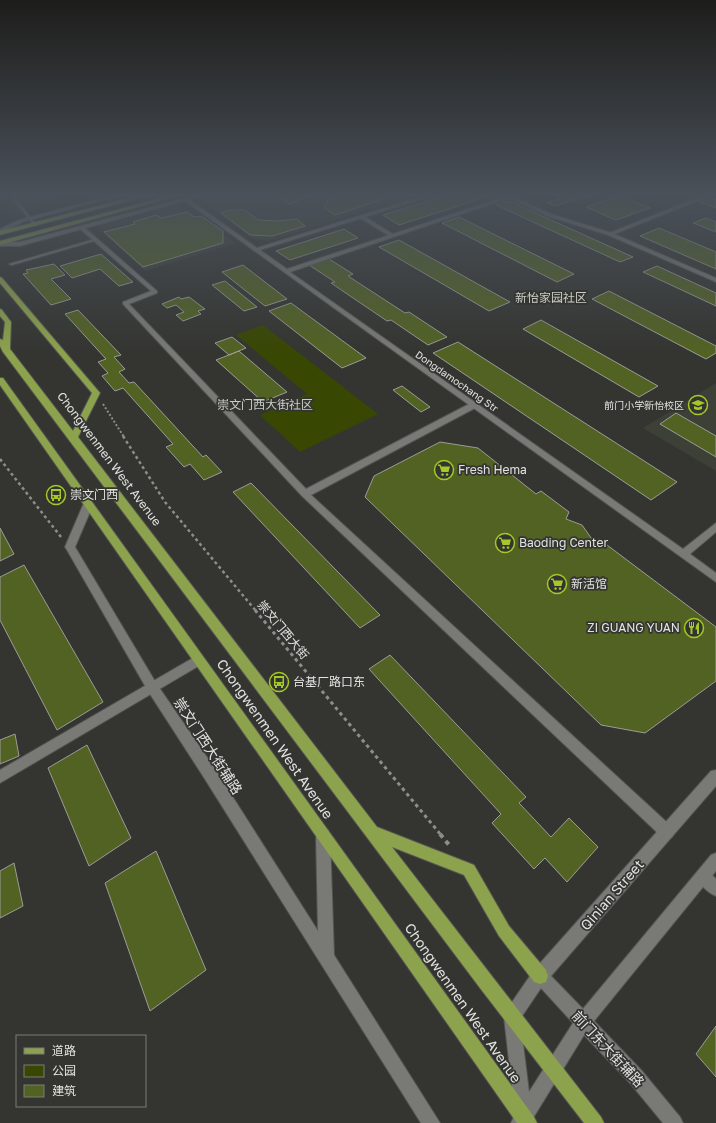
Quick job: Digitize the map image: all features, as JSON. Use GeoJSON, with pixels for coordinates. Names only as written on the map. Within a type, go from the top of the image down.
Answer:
{"type":"FeatureCollection","features":[{"type":"Feature","properties":{"kind":"main road"},"geometry":{"type":"LineString","coordinates":[[0,279],[96,393],[72,438]]}},
{"type":"Feature","properties":{"kind":"main road"},"geometry":{"type":"LineString","coordinates":[[0,311],[8,322],[3,346]]}},
{"type":"Feature","properties":{"kind":"main road","name":"Chongwenmen West Avenue"},"geometry":{"type":"LineString","coordinates":[[3,346],[512,1017],[554,1068],[595,1123]]}},
{"type":"Feature","properties":{"kind":"main road","name":"Chongwenmen West Avenue"},"geometry":{"type":"LineString","coordinates":[[0,380],[524,1121]]}},
{"type":"Feature","properties":{"kind":"main road"},"geometry":{"type":"LineString","coordinates":[[372,832],[469,870],[504,931],[540,976]]}},
{"type":"Feature","properties":{"kind":"street"},"geometry":{"type":"LineString","coordinates":[[104,247],[155,292],[125,303],[305,494],[667,832]]}},
{"type":"Feature","properties":{"kind":"street","name":"Dongdamochang Str"},"geometry":{"type":"LineString","coordinates":[[251,247],[716,578]]}},
{"type":"Feature","properties":{"kind":"street"},"geometry":{"type":"LineString","coordinates":[[255,250],[263,247]]}},
{"type":"Feature","properties":{"kind":"street"},"geometry":{"type":"LineString","coordinates":[[283,269],[349,247]]}},
{"type":"Feature","properties":{"kind":"street"},"geometry":{"type":"LineString","coordinates":[[641,247],[716,280]]}},
{"type":"Feature","properties":{"kind":"street"},"geometry":{"type":"LineString","coordinates":[[305,494],[474,405]]}},
{"type":"Feature","properties":{"kind":"street"},"geometry":{"type":"LineString","coordinates":[[70,547],[88,505]]}},
{"type":"Feature","properties":{"kind":"street"},"geometry":{"type":"LineString","coordinates":[[683,554],[716,527]]}},
{"type":"Feature","properties":{"kind":"street","name":"崇文门西大街辅路"},"geometry":{"type":"LineString","coordinates":[[70,547],[152,687],[431,1123]]}},
{"type":"Feature","properties":{"kind":"street"},"geometry":{"type":"LineString","coordinates":[[0,777],[198,660]]}},
{"type":"Feature","properties":{"kind":"street","name":"Qinian Street"},"geometry":{"type":"LineString","coordinates":[[512,1017],[540,976],[716,776]]}},
{"type":"Feature","properties":{"kind":"street"},"geometry":{"type":"LineString","coordinates":[[323,835],[326,958]]}},
{"type":"Feature","properties":{"kind":"street"},"geometry":{"type":"LineString","coordinates":[[524,1121],[554,1068],[583,1022],[716,860]]}},
{"type":"Feature","properties":{"kind":"street"},"geometry":{"type":"LineString","coordinates":[[703,876],[716,889]]}},
{"type":"Feature","properties":{"kind":"street","name":"前门东大街辅路"},"geometry":{"type":"LineString","coordinates":[[540,976],[636,1077],[674,1123]]}},
{"type":"Feature","properties":{"kind":"street"},"geometry":{"type":"LineString","coordinates":[[512,1017],[524,1121]]}},
{"type":"Feature","properties":{"kind":"lane"},"geometry":{"type":"LineString","coordinates":[[11,264],[70,247]]}},
{"type":"Feature","properties":{"kind":"path","name":"崇文门西大街"},"geometry":{"type":"LineString","coordinates":[[96,393],[165,502],[469,870]]}},
{"type":"Feature","properties":{"kind":"path"},"geometry":{"type":"LineString","coordinates":[[0,459],[10,474],[70,547]]}},
{"type":"Feature","properties":{"kind":"shaded area"},"geometry":{"type":"Polygon","coordinates":[[[119,247],[222,247],[145,271],[119,247]]]}},
{"type":"Feature","properties":{"kind":"shaded area","name":"前门小学新怡校区"},"geometry":{"type":"Polygon","coordinates":[[[716,383],[716,471],[643,428],[716,383]]]}},
{"type":"Feature","properties":{"kind":"green space"},"geometry":{"type":"Polygon","coordinates":[[[263,325],[378,414],[300,452],[260,415],[307,394],[236,335],[263,325]]]}},
{"type":"Feature","properties":{"kind":"building"},"geometry":{"type":"Polygon","coordinates":[[[121,247],[208,247],[143,267],[121,247]]]}},
{"type":"Feature","properties":{"kind":"building"},"geometry":{"type":"Polygon","coordinates":[[[287,247],[329,247],[290,260],[276,251],[287,247]]]}},
{"type":"Feature","properties":{"kind":"building"},"geometry":{"type":"Polygon","coordinates":[[[380,247],[412,247],[510,302],[489,311],[380,247]]]}},
{"type":"Feature","properties":{"kind":"building"},"geometry":{"type":"Polygon","coordinates":[[[490,247],[520,247],[574,274],[557,282],[490,247]]]}},
{"type":"Feature","properties":{"kind":"building"},"geometry":{"type":"Polygon","coordinates":[[[588,247],[612,247],[633,257],[620,262],[588,247]]]}},
{"type":"Feature","properties":{"kind":"building"},"geometry":{"type":"Polygon","coordinates":[[[666,247],[705,247],[716,252],[716,269],[666,247]]]}},
{"type":"Feature","properties":{"kind":"building"},"geometry":{"type":"Polygon","coordinates":[[[101,254],[133,282],[119,286],[100,269],[72,278],[60,266],[101,254]]]}},
{"type":"Feature","properties":{"kind":"building"},"geometry":{"type":"Polygon","coordinates":[[[329,259],[353,274],[348,276],[405,313],[409,312],[447,337],[428,345],[391,320],[387,321],[331,283],[335,282],[309,265],[329,259]]]}},
{"type":"Feature","properties":{"kind":"building"},"geometry":{"type":"Polygon","coordinates":[[[54,264],[65,275],[51,279],[71,299],[51,305],[23,274],[28,273],[26,270],[54,264]]]}},
{"type":"Feature","properties":{"kind":"building"},"geometry":{"type":"Polygon","coordinates":[[[243,265],[287,299],[265,306],[222,272],[243,265]]]}},
{"type":"Feature","properties":{"kind":"building"},"geometry":{"type":"Polygon","coordinates":[[[657,266],[716,293],[716,306],[643,272],[657,266]]]}},
{"type":"Feature","properties":{"kind":"building"},"geometry":{"type":"Polygon","coordinates":[[[225,281],[257,307],[244,311],[212,285],[225,281]]]}},
{"type":"Feature","properties":{"kind":"building"},"geometry":{"type":"Polygon","coordinates":[[[609,291],[716,346],[716,353],[706,359],[592,299],[609,291]]]}},
{"type":"Feature","properties":{"kind":"building"},"geometry":{"type":"Polygon","coordinates":[[[179,297],[181,299],[189,297],[205,309],[198,311],[201,314],[183,321],[176,315],[184,312],[176,305],[167,308],[162,304],[179,297]]]}},
{"type":"Feature","properties":{"kind":"building"},"geometry":{"type":"Polygon","coordinates":[[[291,303],[366,358],[342,368],[269,311],[291,303]]]}},
{"type":"Feature","properties":{"kind":"building"},"geometry":{"type":"Polygon","coordinates":[[[78,310],[121,355],[114,357],[125,369],[119,372],[129,383],[134,382],[203,457],[206,455],[222,472],[204,480],[190,464],[184,467],[166,447],[173,444],[123,388],[115,391],[102,376],[108,373],[98,362],[106,359],[65,314],[78,310]]]}},
{"type":"Feature","properties":{"kind":"building"},"geometry":{"type":"Polygon","coordinates":[[[541,320],[658,386],[639,397],[523,329],[541,320]]]}},
{"type":"Feature","properties":{"kind":"building"},"geometry":{"type":"Polygon","coordinates":[[[232,337],[246,348],[229,355],[215,343],[232,337]]]}},
{"type":"Feature","properties":{"kind":"building"},"geometry":{"type":"Polygon","coordinates":[[[458,342],[677,482],[651,500],[433,353],[458,342]]]}},
{"type":"Feature","properties":{"kind":"building"},"geometry":{"type":"Polygon","coordinates":[[[239,351],[287,392],[263,402],[216,360],[239,351]]]}},
{"type":"Feature","properties":{"kind":"building"},"geometry":{"type":"Polygon","coordinates":[[[402,386],[430,407],[421,412],[393,390],[402,386]]]}},
{"type":"Feature","properties":{"kind":"building"},"geometry":{"type":"Polygon","coordinates":[[[676,413],[716,436],[716,457],[660,424],[676,413]]]}},
{"type":"Feature","properties":{"kind":"building","name":"新活馆"},"geometry":{"type":"Polygon","coordinates":[[[440,442],[478,448],[536,494],[541,491],[569,512],[566,519],[582,525],[594,542],[599,539],[716,627],[716,681],[645,733],[601,725],[365,497],[374,476],[440,442]]]}},
{"type":"Feature","properties":{"kind":"building"},"geometry":{"type":"Polygon","coordinates":[[[251,483],[380,615],[360,628],[233,492],[251,483]]]}},
{"type":"Feature","properties":{"kind":"building"},"geometry":{"type":"Polygon","coordinates":[[[0,528],[14,554],[0,561],[0,528]]]}},
{"type":"Feature","properties":{"kind":"building"},"geometry":{"type":"Polygon","coordinates":[[[24,565],[103,702],[57,730],[0,620],[0,577],[24,565]]]}},
{"type":"Feature","properties":{"kind":"building"},"geometry":{"type":"Polygon","coordinates":[[[390,655],[526,797],[519,803],[551,837],[569,818],[598,847],[567,882],[545,858],[534,869],[492,823],[501,814],[369,669],[390,655]]]}},
{"type":"Feature","properties":{"kind":"building"},"geometry":{"type":"Polygon","coordinates":[[[15,734],[19,756],[0,764],[0,740],[15,734]]]}},
{"type":"Feature","properties":{"kind":"building"},"geometry":{"type":"Polygon","coordinates":[[[87,745],[131,838],[89,866],[48,768],[87,745]]]}},
{"type":"Feature","properties":{"kind":"building"},"geometry":{"type":"Polygon","coordinates":[[[156,851],[206,970],[150,1011],[105,883],[156,851]]]}},
{"type":"Feature","properties":{"kind":"building"},"geometry":{"type":"Polygon","coordinates":[[[14,863],[23,906],[0,918],[0,871],[14,863]]]}},
{"type":"Feature","properties":{"kind":"building"},"geometry":{"type":"Polygon","coordinates":[[[716,1026],[716,1077],[696,1054],[716,1026]]]}},
{"type":"Feature","properties":{"kind":"place","name":"前门小学新怡校区"},"geometry":{"type":"Point","coordinates":[698,405]}},
{"type":"Feature","properties":{"kind":"place","name":"Fresh Hema"},"geometry":{"type":"Point","coordinates":[444,470]}},
{"type":"Feature","properties":{"kind":"place","name":"崇文门西"},"geometry":{"type":"Point","coordinates":[56,495]}},
{"type":"Feature","properties":{"kind":"place","name":"Baoding Center"},"geometry":{"type":"Point","coordinates":[505,543]}},
{"type":"Feature","properties":{"kind":"place","name":"新活馆"},"geometry":{"type":"Point","coordinates":[557,584]}},
{"type":"Feature","properties":{"kind":"place","name":"ZI GUANG YUAN"},"geometry":{"type":"Point","coordinates":[694,628]}},
{"type":"Feature","properties":{"kind":"place","name":"台基厂路口东"},"geometry":{"type":"Point","coordinates":[279,682]}},
{"type":"Feature","properties":{"kind":"district","name":"新怡家园社区"},"geometry":{"type":"Point","coordinates":[551,298]}},
{"type":"Feature","properties":{"kind":"district","name":"崇文门西大街社区"},"geometry":{"type":"Point","coordinates":[265,405]}}]}
